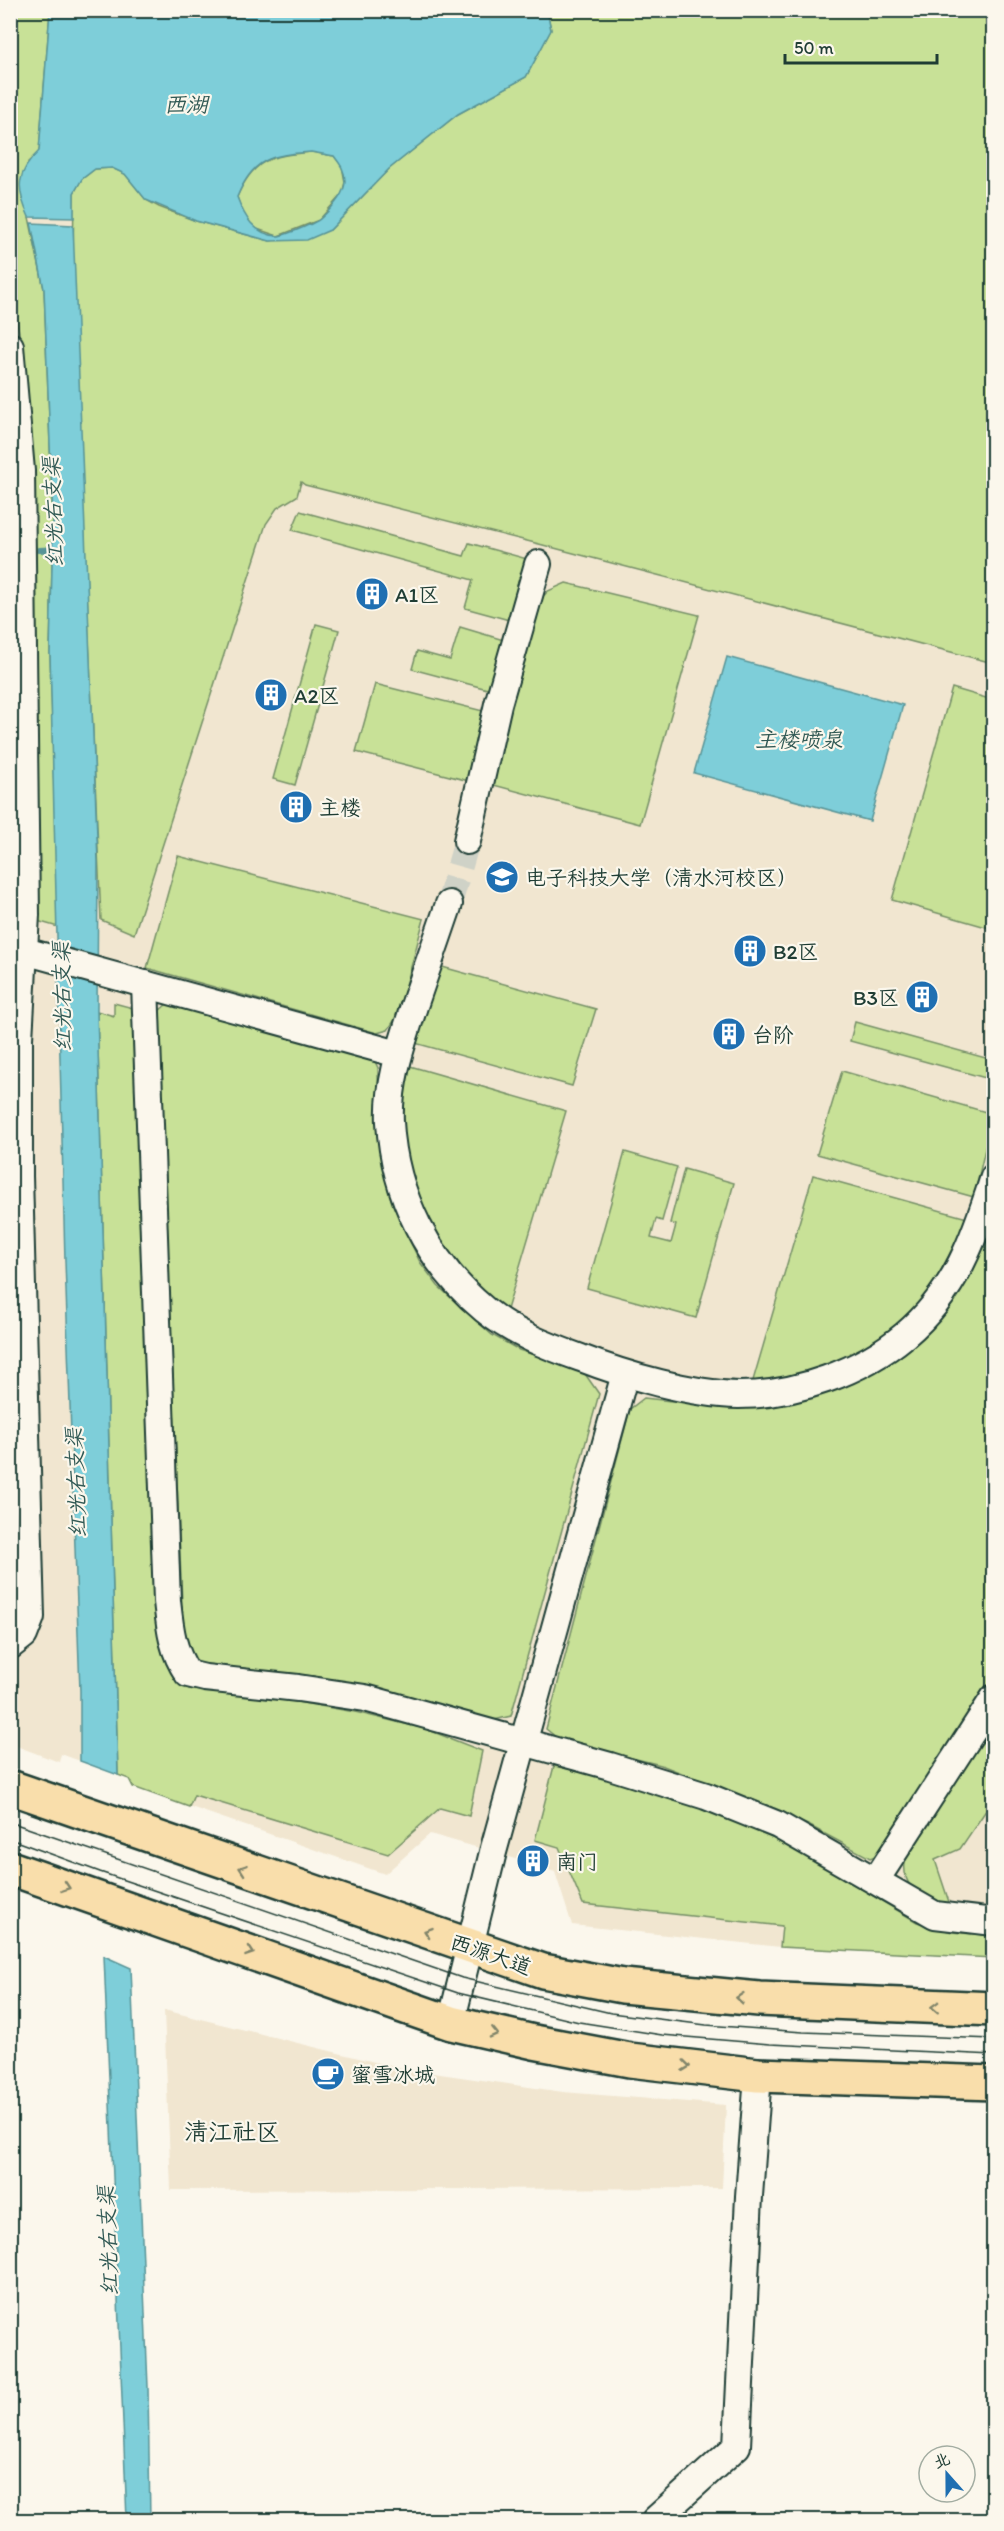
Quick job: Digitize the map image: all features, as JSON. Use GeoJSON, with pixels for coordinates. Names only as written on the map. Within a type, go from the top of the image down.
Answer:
{"type":"FeatureCollection","features":[{"type":"Feature","properties":{"kind":"main road","name":"西源大道"},"geometry":{"type":"LineString","coordinates":[[10,1787],[543,1971],[623,1986],[759,2000],[993,2009]]}},
{"type":"Feature","properties":{"kind":"main road"},"geometry":{"type":"LineString","coordinates":[[10,1868],[451,2023],[534,2042],[630,2060],[758,2075],[993,2083]]}},
{"type":"Feature","properties":{"kind":"street"},"geometry":{"type":"LineString","coordinates":[[10,346],[21,471],[26,915],[17,950],[19,1208],[31,1617],[24,1635],[10,1647]]}},
{"type":"Feature","properties":{"kind":"street"},"geometry":{"type":"LineString","coordinates":[[467,841],[498,704],[538,564]]}},
{"type":"Feature","properties":{"kind":"street"},"geometry":{"type":"LineString","coordinates":[[449,903],[398,1054],[391,1093],[393,1150],[411,1214],[426,1243],[465,1291],[485,1310],[515,1331],[626,1374],[700,1390],[739,1395],[772,1392],[815,1382],[879,1355],[904,1336],[943,1296],[988,1213],[993,1178]]}},
{"type":"Feature","properties":{"kind":"street"},"geometry":{"type":"LineString","coordinates":[[17,950],[398,1054]]}},
{"type":"Feature","properties":{"kind":"street"},"geometry":{"type":"LineString","coordinates":[[145,984],[168,1601],[171,1637],[176,1656],[188,1674],[365,1698],[525,1742],[706,1796],[778,1825],[935,1915],[993,1922]]}},
{"type":"Feature","properties":{"kind":"street"},"geometry":{"type":"LineString","coordinates":[[451,2023],[493,1852],[626,1374]]}},
{"type":"Feature","properties":{"kind":"street"},"geometry":{"type":"LineString","coordinates":[[876,1880],[993,1698]]}},
{"type":"Feature","properties":{"kind":"street"},"geometry":{"type":"LineString","coordinates":[[655,2520],[737,2446],[749,2196],[758,2075]]}},
{"type":"Feature","properties":{"kind":"shaded area","name":"电子科技大学（清水河校区）"},"geometry":{"type":"Polygon","coordinates":[[[10,11],[993,11],[993,1958],[780,1947],[572,1925],[555,1872],[430,1834],[385,1874],[133,1787],[129,1779],[61,1754],[59,1762],[11,1744],[10,11]]]}},
{"type":"Feature","properties":{"kind":"shaded area"},"geometry":{"type":"Polygon","coordinates":[[[164,2010],[399,2068],[563,2092],[726,2105],[722,2188],[171,2190],[164,2010]]]}},
{"type":"Feature","properties":{"kind":"green space"},"geometry":{"type":"Polygon","coordinates":[[[10,11],[50,11],[39,152],[28,162],[29,217],[44,289],[53,522],[50,653],[58,927],[37,921],[22,350],[17,321],[10,302],[10,11]]]}},
{"type":"Feature","properties":{"kind":"green space"},"geometry":{"type":"Polygon","coordinates":[[[547,11],[993,11],[993,663],[305,485],[301,482],[297,496],[277,508],[266,524],[134,934],[101,920],[73,263],[74,193],[82,179],[95,169],[112,168],[125,174],[146,200],[196,221],[270,241],[330,230],[389,169],[458,114],[526,77],[551,30],[547,11]]]}},
{"type":"Feature","properties":{"kind":"green space"},"geometry":{"type":"Polygon","coordinates":[[[311,152],[334,156],[342,166],[345,182],[342,194],[319,220],[278,236],[257,229],[244,217],[237,197],[250,174],[265,161],[285,155],[311,152]]]}},
{"type":"Feature","properties":{"kind":"green space"},"geometry":{"type":"Polygon","coordinates":[[[300,511],[464,556],[469,543],[527,559],[513,621],[465,608],[473,580],[292,530],[300,511]]]}},
{"type":"Feature","properties":{"kind":"green space"},"geometry":{"type":"Polygon","coordinates":[[[566,583],[699,615],[640,824],[490,784],[536,604],[548,591],[566,583]]]}},
{"type":"Feature","properties":{"kind":"green space"},"geometry":{"type":"Polygon","coordinates":[[[316,624],[339,630],[295,785],[273,779],[316,624]]]}},
{"type":"Feature","properties":{"kind":"green space"},"geometry":{"type":"Polygon","coordinates":[[[460,627],[507,641],[495,691],[412,669],[417,651],[450,660],[460,627]]]}},
{"type":"Feature","properties":{"kind":"green space"},"geometry":{"type":"Polygon","coordinates":[[[375,684],[491,713],[473,782],[356,752],[375,684]]]}},
{"type":"Feature","properties":{"kind":"green space"},"geometry":{"type":"Polygon","coordinates":[[[952,688],[993,700],[993,929],[892,900],[952,688]]]}},
{"type":"Feature","properties":{"kind":"green space"},"geometry":{"type":"Polygon","coordinates":[[[178,856],[424,919],[398,1015],[388,1030],[377,1033],[147,968],[178,856]]]}},
{"type":"Feature","properties":{"kind":"green space"},"geometry":{"type":"Polygon","coordinates":[[[435,965],[596,1009],[572,1086],[415,1043],[435,965]]]}},
{"type":"Feature","properties":{"kind":"green space"},"geometry":{"type":"Polygon","coordinates":[[[114,1003],[133,1008],[163,1651],[174,1678],[189,1689],[268,1697],[355,1712],[426,1729],[482,1751],[469,1816],[440,1808],[388,1854],[194,1795],[189,1807],[133,1787],[129,1779],[118,1775],[97,1011],[114,1016],[114,1003]]]}},
{"type":"Feature","properties":{"kind":"green space"},"geometry":{"type":"Polygon","coordinates":[[[168,1003],[373,1057],[378,1068],[379,1142],[383,1170],[392,1203],[420,1262],[438,1286],[492,1335],[519,1350],[583,1371],[599,1394],[511,1716],[490,1721],[382,1690],[326,1678],[271,1672],[209,1670],[199,1664],[189,1651],[183,1629],[158,1012],[168,1003]]]}},
{"type":"Feature","properties":{"kind":"green space"},"geometry":{"type":"Polygon","coordinates":[[[855,1022],[993,1060],[993,1080],[850,1041],[855,1022]]]}},
{"type":"Feature","properties":{"kind":"green space"},"geometry":{"type":"Polygon","coordinates":[[[410,1066],[566,1111],[506,1313],[456,1270],[421,1212],[402,1146],[403,1094],[410,1066]]]}},
{"type":"Feature","properties":{"kind":"green space"},"geometry":{"type":"Polygon","coordinates":[[[842,1071],[993,1114],[974,1197],[817,1154],[842,1071]]]}},
{"type":"Feature","properties":{"kind":"green space"},"geometry":{"type":"Polygon","coordinates":[[[625,1152],[677,1167],[662,1221],[656,1219],[651,1238],[671,1243],[676,1225],[670,1223],[684,1169],[734,1183],[696,1318],[587,1288],[625,1152]]]}},
{"type":"Feature","properties":{"kind":"green space"},"geometry":{"type":"Polygon","coordinates":[[[813,1175],[967,1218],[928,1291],[912,1313],[892,1332],[851,1357],[823,1369],[752,1384],[813,1175]]]}},
{"type":"Feature","properties":{"kind":"green space"},"geometry":{"type":"Polygon","coordinates":[[[993,1231],[993,1680],[883,1853],[870,1858],[810,1826],[746,1798],[661,1765],[561,1741],[546,1729],[630,1409],[644,1398],[705,1404],[766,1403],[826,1392],[854,1381],[898,1357],[913,1346],[946,1305],[993,1231]]]}},
{"type":"Feature","properties":{"kind":"green space"},"geometry":{"type":"Polygon","coordinates":[[[993,1718],[993,1800],[960,1849],[935,1860],[950,1905],[920,1893],[908,1882],[905,1874],[907,1851],[993,1718]]]}},
{"type":"Feature","properties":{"kind":"green space"},"geometry":{"type":"Polygon","coordinates":[[[554,1766],[613,1779],[738,1821],[796,1850],[917,1922],[952,1932],[993,1936],[993,1958],[780,1947],[782,1926],[583,1904],[559,1847],[535,1840],[554,1766]]]}},
{"type":"Feature","properties":{"kind":"water","name":"西湖"},"geometry":{"type":"Polygon","coordinates":[[[547,10],[551,30],[526,77],[458,114],[389,169],[330,230],[307,240],[270,241],[196,221],[146,200],[125,174],[112,168],[95,169],[82,179],[74,193],[74,218],[29,217],[22,198],[20,182],[26,167],[39,151],[50,11],[547,10]],[[311,152],[285,155],[274,157],[257,166],[243,184],[237,197],[251,223],[262,232],[278,236],[320,219],[336,202],[344,186],[343,170],[334,156],[311,152]]]}},
{"type":"Feature","properties":{"kind":"water","name":"红光右支渠"},"geometry":{"type":"Polygon","coordinates":[[[31,223],[73,225],[98,862],[97,1011],[118,1775],[80,1761],[80,1691],[65,1261],[50,653],[53,522],[44,289],[31,223]]]}},
{"type":"Feature","properties":{"kind":"water","name":"主楼喷泉"},"geometry":{"type":"Polygon","coordinates":[[[727,657],[903,705],[870,821],[694,773],[727,657]]]}},
{"type":"Feature","properties":{"kind":"water"},"geometry":{"type":"Polygon","coordinates":[[[104,1956],[131,1968],[148,2387],[150,2520],[127,2520],[104,1956]]]}},
{"type":"Feature","properties":{"kind":"waterway","name":"红光右支渠"},"geometry":{"type":"LineString","coordinates":[[40,550],[60,549]]}},
{"type":"Feature","properties":{"kind":"tunnel"},"geometry":{"type":"LineString","coordinates":[[449,904],[467,841]]}},
{"type":"Feature","properties":{"kind":"tram line"},"geometry":{"type":"LineString","coordinates":[[10,1822],[462,1978],[611,2013],[706,2025],[803,2032],[994,2039]]}},
{"type":"Feature","properties":{"kind":"tram line"},"geometry":{"type":"LineString","coordinates":[[10,1839],[100,1872],[458,1993],[579,2022],[662,2035],[770,2044],[994,2055]]}},
{"type":"Feature","properties":{"kind":"place","name":"A1区"},"geometry":{"type":"Point","coordinates":[372,594]}},
{"type":"Feature","properties":{"kind":"place","name":"A2区"},"geometry":{"type":"Point","coordinates":[271,695]}},
{"type":"Feature","properties":{"kind":"place","name":"主楼"},"geometry":{"type":"Point","coordinates":[296,807]}},
{"type":"Feature","properties":{"kind":"place","name":"电子科技大学（清水河校区）"},"geometry":{"type":"Point","coordinates":[502,877]}},
{"type":"Feature","properties":{"kind":"place","name":"B2区"},"geometry":{"type":"Point","coordinates":[750,951]}},
{"type":"Feature","properties":{"kind":"place","name":"B3区"},"geometry":{"type":"Point","coordinates":[922,997]}},
{"type":"Feature","properties":{"kind":"place","name":"台阶"},"geometry":{"type":"Point","coordinates":[729,1034]}},
{"type":"Feature","properties":{"kind":"place","name":"南门"},"geometry":{"type":"Point","coordinates":[533,1861]}},
{"type":"Feature","properties":{"kind":"place","name":"蜜雪冰城"},"geometry":{"type":"Point","coordinates":[328,2074]}},
{"type":"Feature","properties":{"kind":"district","name":"清江社区"},"geometry":{"type":"Point","coordinates":[232,2131]}}]}
